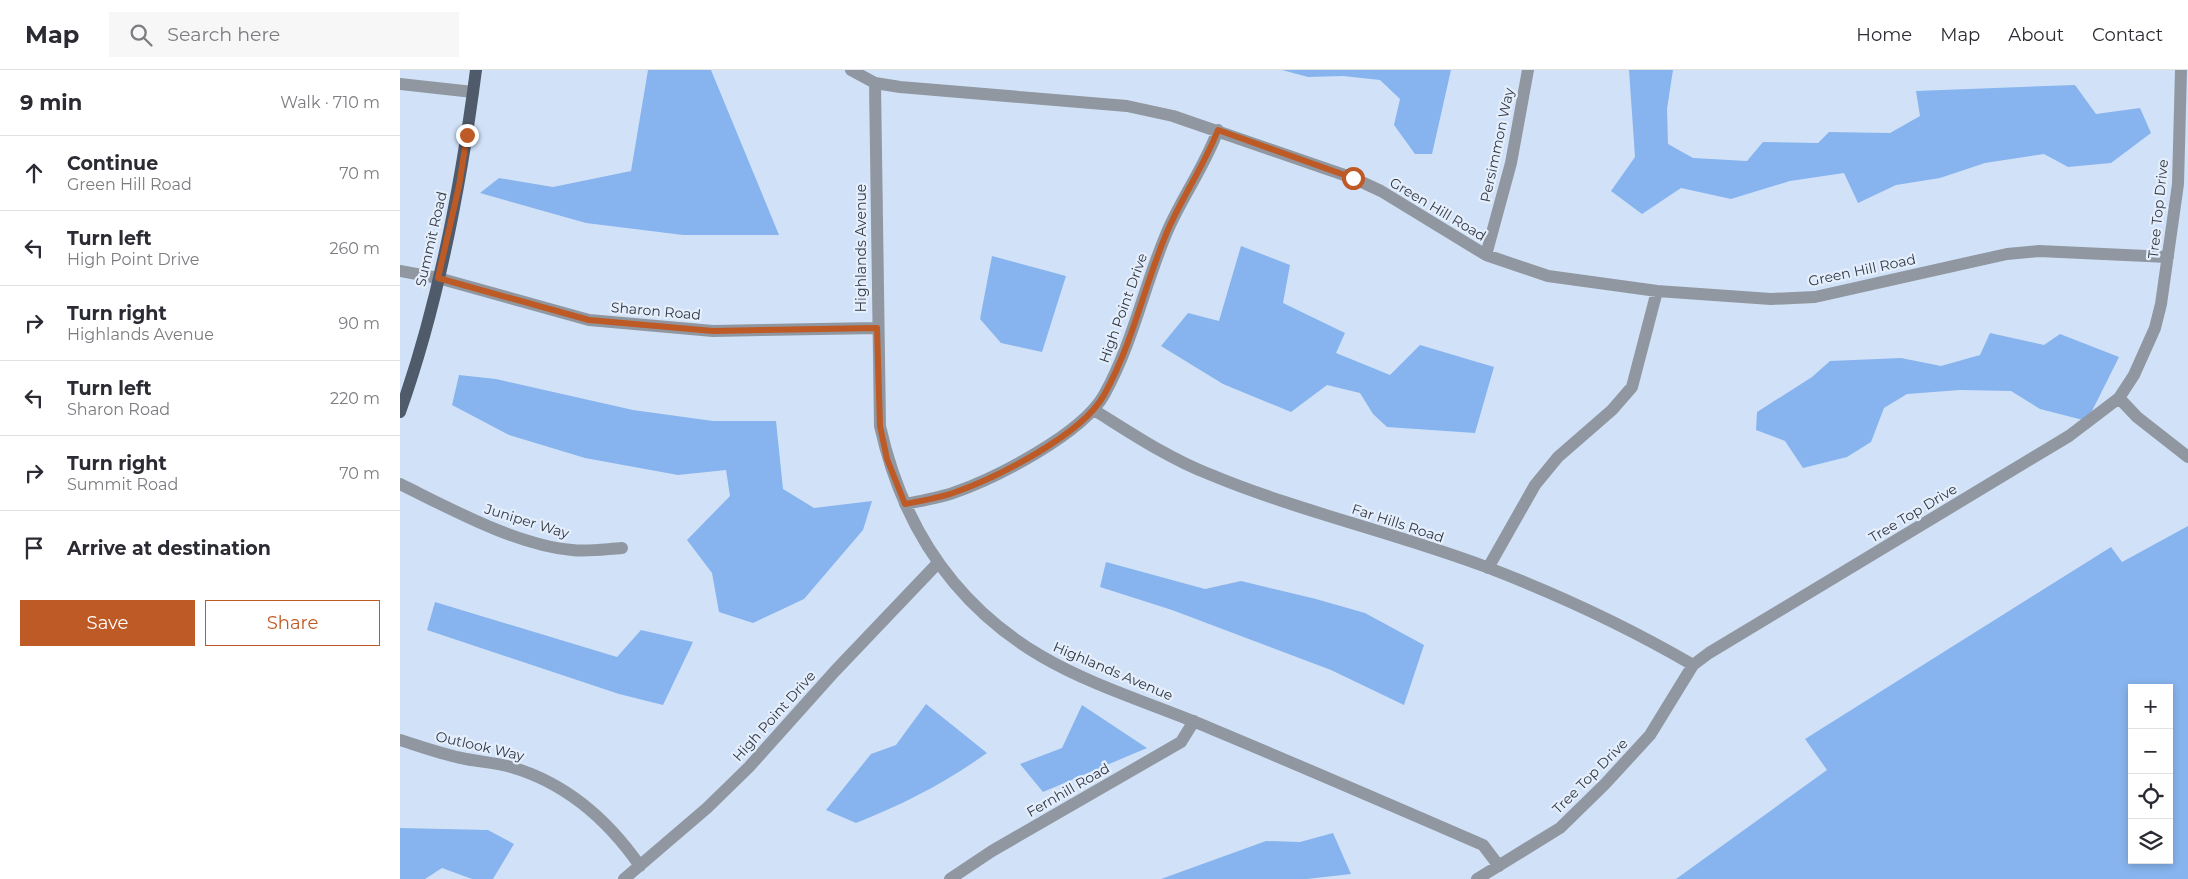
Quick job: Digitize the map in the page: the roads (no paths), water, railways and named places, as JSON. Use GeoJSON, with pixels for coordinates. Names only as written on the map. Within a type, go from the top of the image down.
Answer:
{"type":"FeatureCollection","features":[{"type":"Feature","properties":{"kind":"main road","name":"Summit Road"},"geometry":{"type":"LineString","coordinates":[[400,412],[430,315],[459,186],[476,70]]}},
{"type":"Feature","properties":{"kind":"street","name":"Green Hill Road"},"geometry":{"type":"LineString","coordinates":[[851,70],[875,83],[900,87],[1128,106],[1173,116],[1353,178],[1381,191],[1486,255],[1548,276],[1657,291],[1771,299],[1816,297],[2007,254],[2039,251],[2168,257]]}},
{"type":"Feature","properties":{"kind":"street","name":"Persimmon Way"},"geometry":{"type":"LineString","coordinates":[[1486,255],[1511,163],[1528,70]]}},
{"type":"Feature","properties":{"kind":"street","name":"Tree Top Drive"},"geometry":{"type":"LineString","coordinates":[[1477,879],[1560,828],[1605,784],[1650,735],[1693,665],[1726,642],[2069,436],[2120,398],[2138,368],[2155,328],[2161,304],[2178,184],[2181,70]]}},
{"type":"Feature","properties":{"kind":"street","name":"Highlands Avenue"},"geometry":{"type":"LineString","coordinates":[[875,83],[877,328],[880,426],[887,459],[905,504],[937,564],[958,589],[996,624],[1041,656],[1095,681],[1194,721],[1483,845],[1499,866]]}},
{"type":"Feature","properties":{"kind":"street"},"geometry":{"type":"LineString","coordinates":[[400,84],[473,92]]}},
{"type":"Feature","properties":{"kind":"street","name":"High Point Drive"},"geometry":{"type":"LineString","coordinates":[[905,504],[953,493],[1006,469],[1057,440],[1094,410],[1104,396],[1127,348],[1168,231],[1188,188],[1210,152],[1218,130]]}},
{"type":"Feature","properties":{"kind":"street","name":"Sharon Road"},"geometry":{"type":"LineString","coordinates":[[400,272],[438,278],[598,321],[713,331],[877,328]]}},
{"type":"Feature","properties":{"kind":"street"},"geometry":{"type":"LineString","coordinates":[[1488,568],[1535,485],[1558,457],[1612,410],[1632,387],[1657,291]]}},
{"type":"Feature","properties":{"kind":"street"},"geometry":{"type":"LineString","coordinates":[[2120,398],[2137,417],[2188,457]]}},
{"type":"Feature","properties":{"kind":"street","name":"Far Hills Road"},"geometry":{"type":"LineString","coordinates":[[1094,410],[1173,458],[1209,474],[1285,502],[1488,568],[1641,635],[1693,665]]}},
{"type":"Feature","properties":{"kind":"street","name":"Juniper Way"},"geometry":{"type":"LineString","coordinates":[[400,484],[489,527],[540,543],[572,550],[622,548]]}},
{"type":"Feature","properties":{"kind":"street","name":"High Point Drive"},"geometry":{"type":"LineString","coordinates":[[624,879],[707,808],[748,767],[835,671],[937,564]]}},
{"type":"Feature","properties":{"kind":"street","name":"Fernhill Road"},"geometry":{"type":"LineString","coordinates":[[950,879],[992,851],[1181,742],[1194,721]]}},
{"type":"Feature","properties":{"kind":"street","name":"Outlook Way"},"geometry":{"type":"LineString","coordinates":[[400,740],[465,759],[512,767],[555,786],[594,812],[626,846],[640,866]]}}]}
